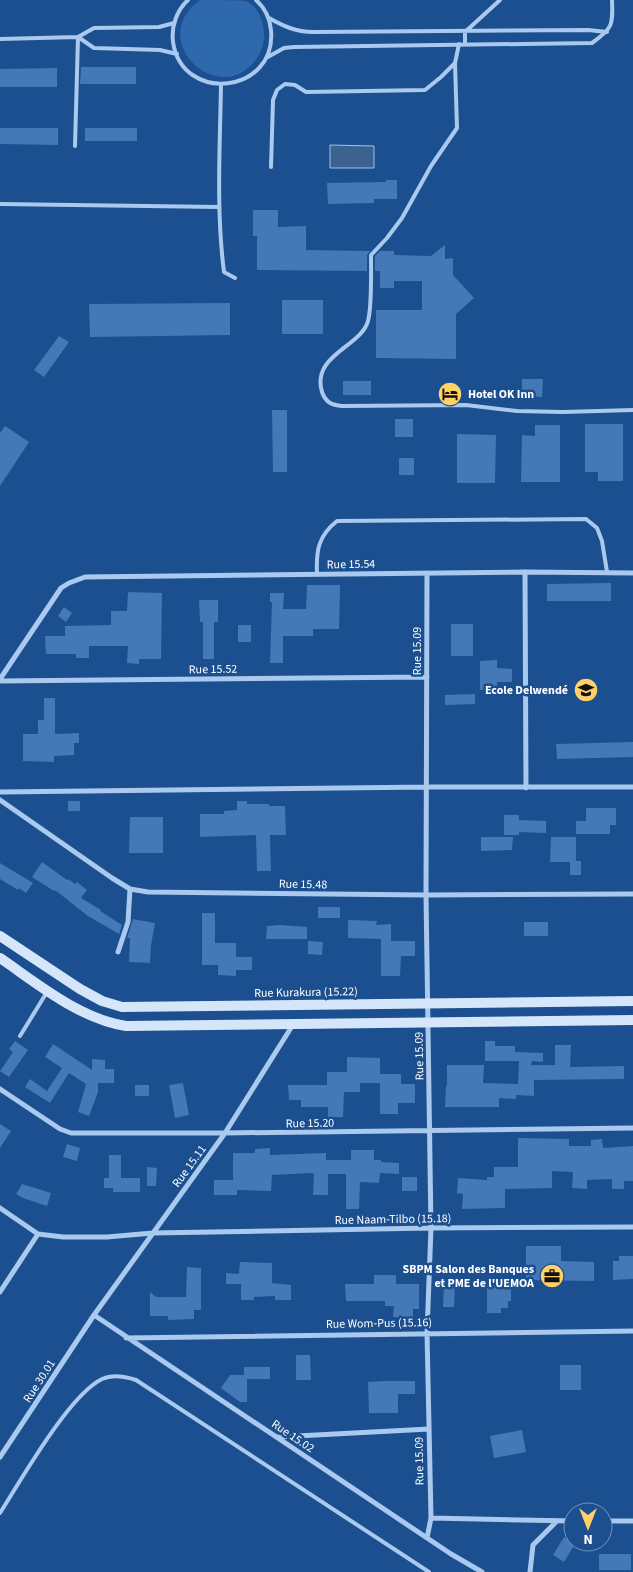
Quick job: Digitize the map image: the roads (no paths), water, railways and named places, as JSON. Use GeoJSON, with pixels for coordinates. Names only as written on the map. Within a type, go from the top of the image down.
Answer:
{"type":"FeatureCollection","features":[{"type":"Feature","properties":{"kind":"main road","name":"Rue Kurakura (15.22)"},"geometry":{"type":"LineString","coordinates":[[0,936],[80,989],[102,1001],[122,1007],[633,1001]]}},
{"type":"Feature","properties":{"kind":"main road"},"geometry":{"type":"LineString","coordinates":[[0,958],[48,990],[97,1019],[118,1024],[633,1020]]}},
{"type":"Feature","properties":{"kind":"street","name":"Rue 15.54"},"geometry":{"type":"LineString","coordinates":[[0,680],[61,588],[69,582],[85,577],[525,572],[633,573]]}},
{"type":"Feature","properties":{"kind":"street"},"geometry":{"type":"LineString","coordinates":[[525,572],[526,788]]}},
{"type":"Feature","properties":{"kind":"street","name":"Rue 15.09"},"geometry":{"type":"LineString","coordinates":[[427,573],[426,895],[431,1228],[427,1333],[431,1518],[427,1538]]}},
{"type":"Feature","properties":{"kind":"street","name":"Rue 15.52"},"geometry":{"type":"LineString","coordinates":[[0,680],[427,677]]}},
{"type":"Feature","properties":{"kind":"street"},"geometry":{"type":"LineString","coordinates":[[0,792],[427,787],[633,787]]}},
{"type":"Feature","properties":{"kind":"street","name":"Rue 15.48"},"geometry":{"type":"LineString","coordinates":[[0,800],[112,878],[130,889],[148,892],[426,895],[633,894]]}},
{"type":"Feature","properties":{"kind":"street"},"geometry":{"type":"LineString","coordinates":[[118,952],[128,922],[130,889]]}},
{"type":"Feature","properties":{"kind":"street","name":"Rue 15.11"},"geometry":{"type":"LineString","coordinates":[[94,1315],[225,1133],[294,1023]]}},
{"type":"Feature","properties":{"kind":"street","name":"Rue 15.20"},"geometry":{"type":"LineString","coordinates":[[0,1089],[60,1129],[71,1133],[633,1128]]}},
{"type":"Feature","properties":{"kind":"street"},"geometry":{"type":"LineString","coordinates":[[0,1208],[38,1234],[0,1292]]}},
{"type":"Feature","properties":{"kind":"street","name":"Rue Naam-Tilbo (15.18)"},"geometry":{"type":"LineString","coordinates":[[38,1234],[85,1238],[153,1232],[633,1226]]}},
{"type":"Feature","properties":{"kind":"street","name":"Rue 15.02"},"geometry":{"type":"LineString","coordinates":[[94,1315],[427,1538],[482,1572]]}},
{"type":"Feature","properties":{"kind":"street","name":"Rue 30.01"},"geometry":{"type":"LineString","coordinates":[[0,1457],[94,1315]]}},
{"type":"Feature","properties":{"kind":"street","name":"Rue Wom-Pus (15.16)"},"geometry":{"type":"LineString","coordinates":[[126,1338],[633,1331]]}},
{"type":"Feature","properties":{"kind":"street"},"geometry":{"type":"LineString","coordinates":[[278,1438],[429,1429]]}},
{"type":"Feature","properties":{"kind":"street"},"geometry":{"type":"LineString","coordinates":[[431,1518],[563,1522]]}},
{"type":"Feature","properties":{"kind":"street"},"geometry":{"type":"LineString","coordinates":[[613,1521],[633,1521]]}},
{"type":"Feature","properties":{"kind":"street"},"geometry":{"type":"LineString","coordinates":[[530,1572],[533,1545],[556,1522]]}},
{"type":"Feature","properties":{"kind":"lane"},"geometry":{"type":"LineString","coordinates":[[188,0],[178,12],[174,23],[173,39],[177,54],[185,68],[205,81],[230,84],[247,78],[260,67],[266,58],[271,43],[272,35],[269,18]]}},
{"type":"Feature","properties":{"kind":"lane"},"geometry":{"type":"LineString","coordinates":[[256,0],[269,18],[282,26],[299,32],[588,30],[607,32]]}},
{"type":"Feature","properties":{"kind":"lane"},"geometry":{"type":"LineString","coordinates":[[465,44],[465,32],[500,0]]}},
{"type":"Feature","properties":{"kind":"lane"},"geometry":{"type":"LineString","coordinates":[[266,58],[284,48],[294,46],[592,43],[607,32],[612,24],[612,0]]}},
{"type":"Feature","properties":{"kind":"lane"},"geometry":{"type":"LineString","coordinates":[[0,39],[78,37],[94,28],[158,27],[174,23]]}},
{"type":"Feature","properties":{"kind":"lane"},"geometry":{"type":"LineString","coordinates":[[78,37],[94,48],[160,50],[177,54]]}},
{"type":"Feature","properties":{"kind":"lane"},"geometry":{"type":"LineString","coordinates":[[75,146],[78,37]]}},
{"type":"Feature","properties":{"kind":"lane"},"geometry":{"type":"LineString","coordinates":[[459,44],[455,62],[457,128],[432,166],[402,218],[388,238],[371,255],[368,322],[358,336],[332,358],[322,371],[320,384],[324,397],[331,405],[342,406],[466,405],[517,411],[562,412],[633,410]]}},
{"type":"Feature","properties":{"kind":"lane"},"geometry":{"type":"LineString","coordinates":[[271,167],[273,100],[277,90],[285,84],[295,85],[306,92],[425,90],[455,62]]}},
{"type":"Feature","properties":{"kind":"lane"},"geometry":{"type":"LineString","coordinates":[[221,84],[219,207],[224,272],[235,278]]}},
{"type":"Feature","properties":{"kind":"lane"},"geometry":{"type":"LineString","coordinates":[[0,204],[219,207]]}},
{"type":"Feature","properties":{"kind":"lane"},"geometry":{"type":"LineString","coordinates":[[317,574],[320,540],[328,528],[337,521],[576,519],[586,519],[597,528],[602,541],[607,572]]}},
{"type":"Feature","properties":{"kind":"lane"},"geometry":{"type":"LineString","coordinates":[[20,1036],[48,990]]}},
{"type":"Feature","properties":{"kind":"lane"},"geometry":{"type":"LineString","coordinates":[[0,1512],[74,1403],[102,1379],[121,1375],[136,1380],[429,1572]]}},
{"type":"Feature","properties":{"kind":"place","name":"Hotel OK Inn"},"geometry":{"type":"Point","coordinates":[450,394]}},
{"type":"Feature","properties":{"kind":"place","name":"Ecole Delwendé"},"geometry":{"type":"Point","coordinates":[586,690]}},
{"type":"Feature","properties":{"kind":"place","name":"SBPM Salon des Banques et PME de l'UEMOA"},"geometry":{"type":"Point","coordinates":[552,1276]}}]}
